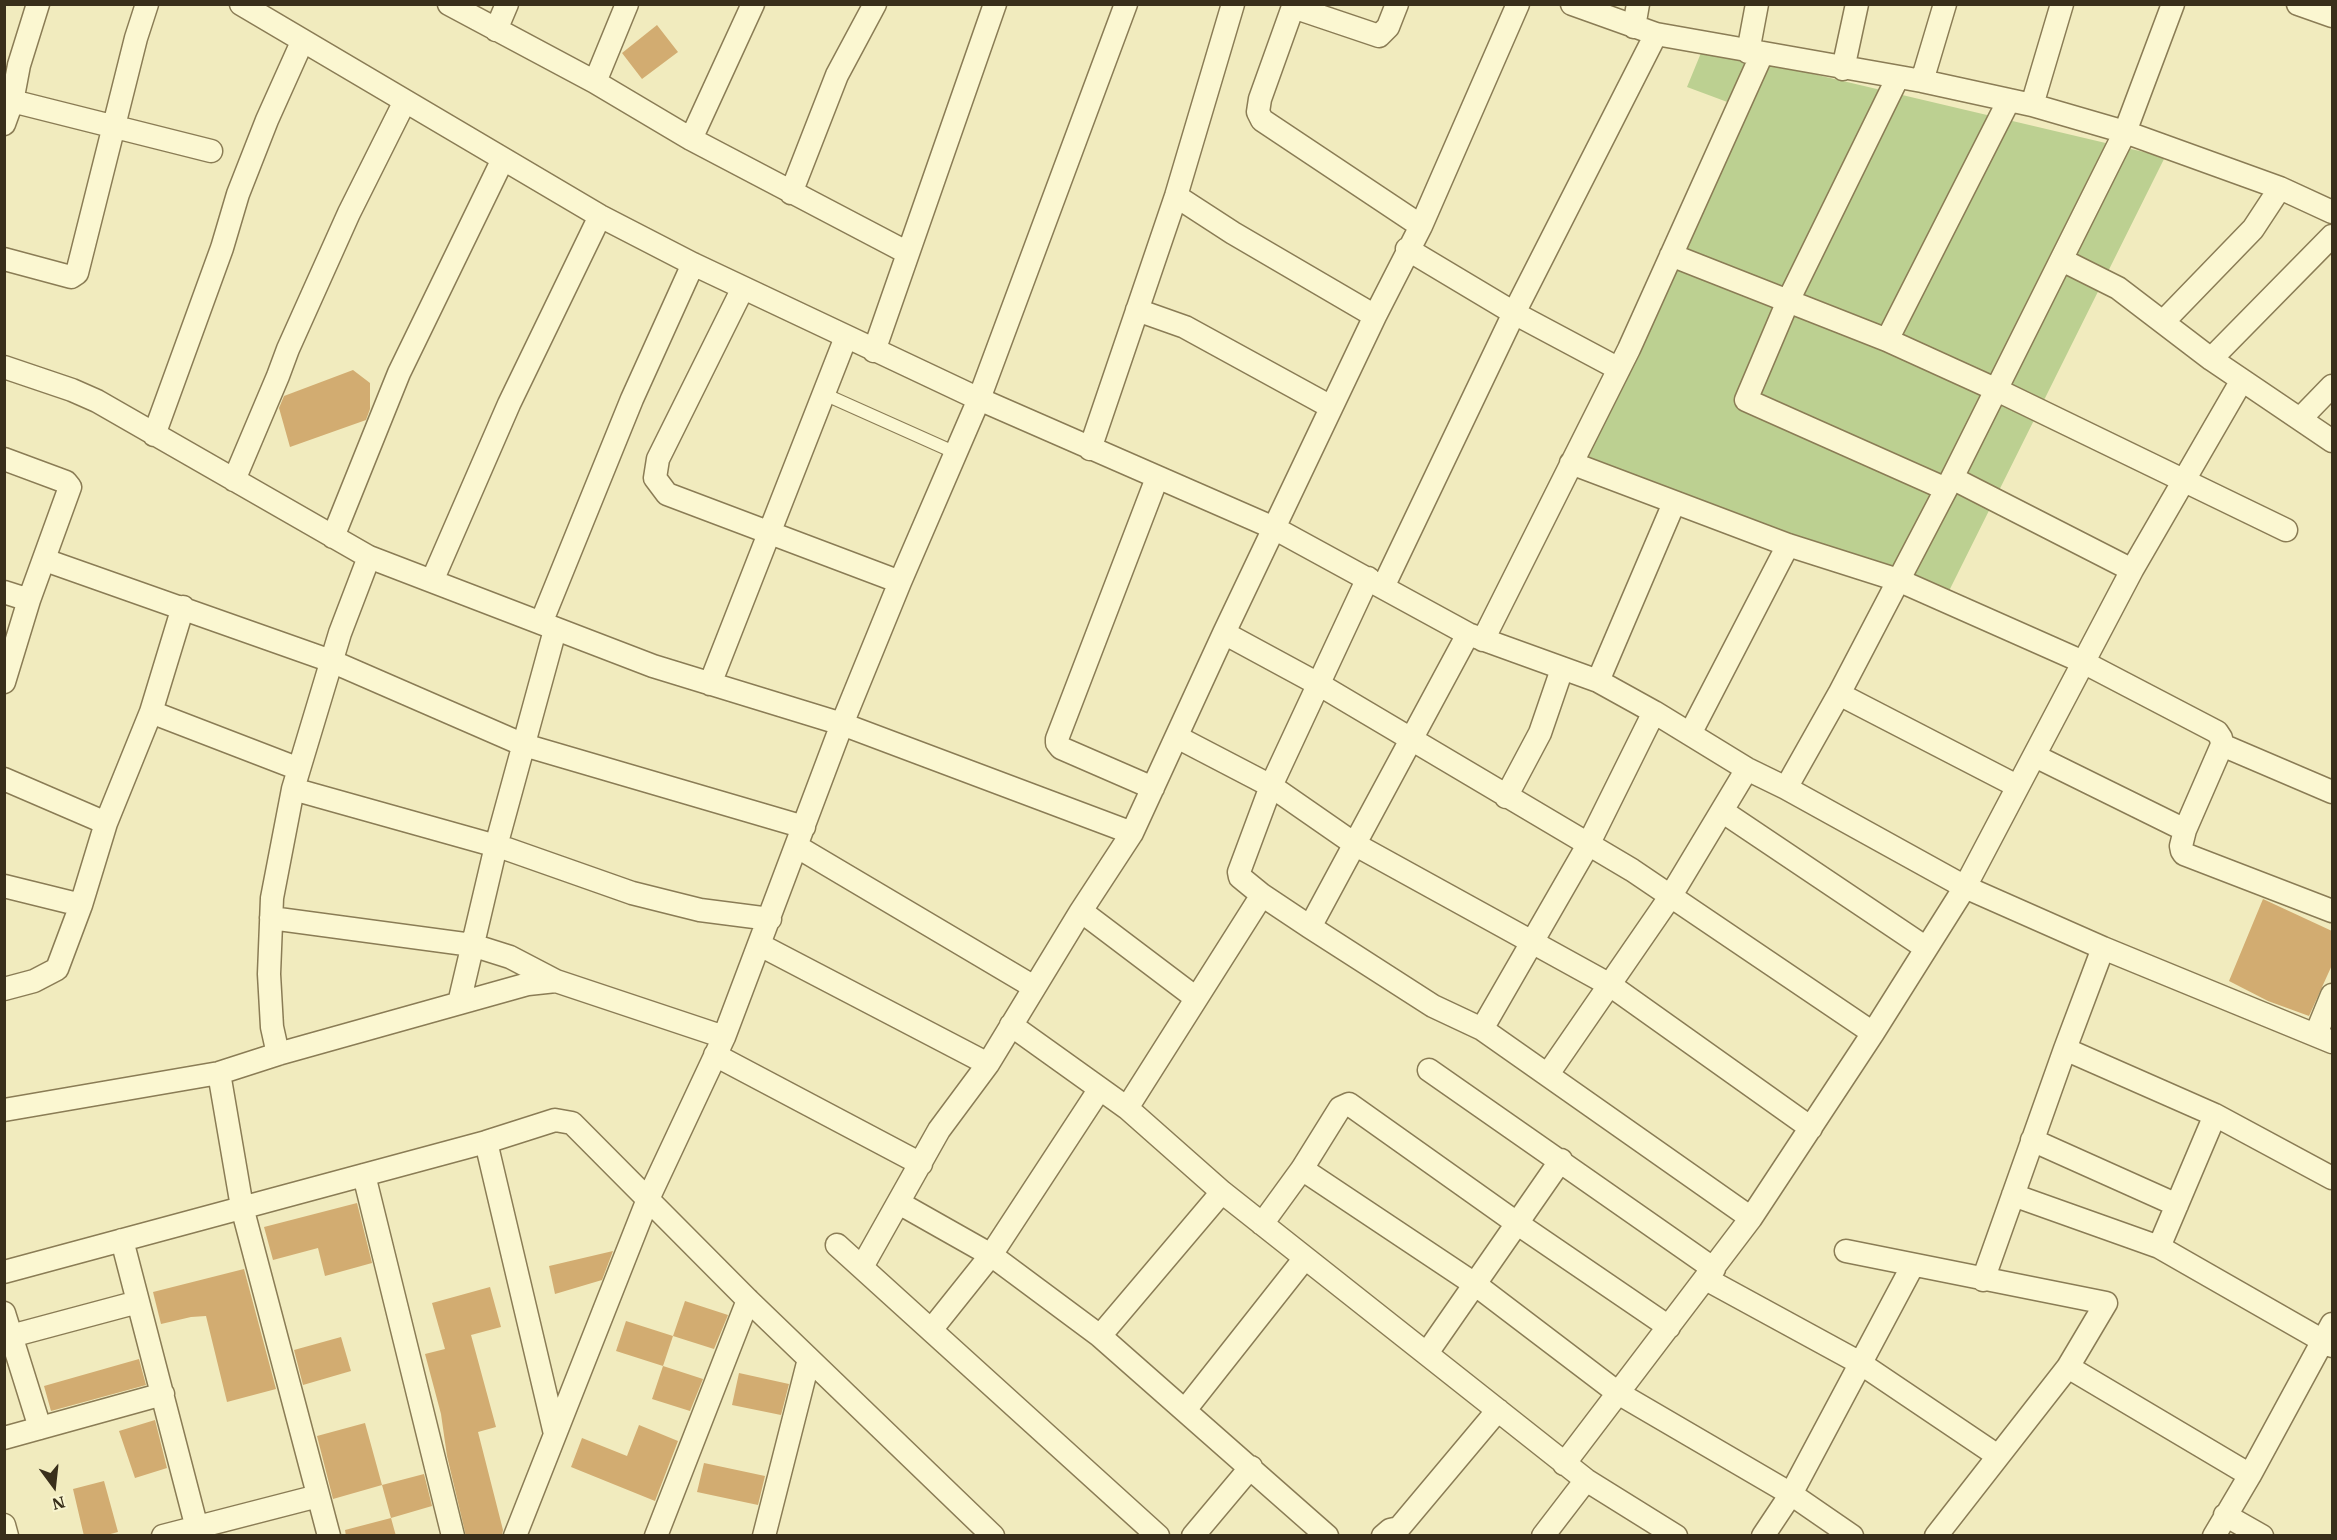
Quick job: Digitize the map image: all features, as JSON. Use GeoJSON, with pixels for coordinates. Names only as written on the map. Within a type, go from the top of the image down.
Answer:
{"type":"FeatureCollection","features":[{"type":"Feature","properties":{"kind":"street"},"geometry":{"type":"LineString","coordinates":[[4,124],[8,100],[38,4]]}},
{"type":"Feature","properties":{"kind":"street"},"geometry":{"type":"LineString","coordinates":[[4,259],[71,277],[77,273],[147,4]]}},
{"type":"Feature","properties":{"kind":"street"},"geometry":{"type":"LineString","coordinates":[[448,4],[595,82],[690,139],[908,253]]}},
{"type":"Feature","properties":{"kind":"street"},"geometry":{"type":"LineString","coordinates":[[496,30],[507,4]]}},
{"type":"Feature","properties":{"kind":"street"},"geometry":{"type":"LineString","coordinates":[[595,82],[627,4]]}},
{"type":"Feature","properties":{"kind":"street"},"geometry":{"type":"LineString","coordinates":[[690,139],[753,4]]}},
{"type":"Feature","properties":{"kind":"street"},"geometry":{"type":"LineString","coordinates":[[791,193],[837,75],[875,4]]}},
{"type":"Feature","properties":{"kind":"street"},"geometry":{"type":"LineString","coordinates":[[874,351],[995,4]]}},
{"type":"Feature","properties":{"kind":"street"},"geometry":{"type":"LineString","coordinates":[[515,1536],[648,1199],[719,1046],[770,919],[842,724],[979,399],[1126,4]]}},
{"type":"Feature","properties":{"kind":"street"},"geometry":{"type":"LineString","coordinates":[[1090,449],[1176,196],[1233,4]]}},
{"type":"Feature","properties":{"kind":"street"},"geometry":{"type":"LineString","coordinates":[[1397,4],[1388,27],[1379,36],[1294,6],[1260,99],[1258,111],[1262,120],[1421,226]]}},
{"type":"Feature","properties":{"kind":"street"},"geometry":{"type":"LineString","coordinates":[[862,1267],[939,1130],[988,1064],[1081,911],[1132,833],[1224,633],[1407,249],[1421,226],[1518,4]]}},
{"type":"Feature","properties":{"kind":"street"},"geometry":{"type":"LineString","coordinates":[[1572,4],[1636,16],[1656,34],[1843,69],[1922,81],[2031,105],[2125,132],[2280,188],[2332,212]]}},
{"type":"Feature","properties":{"kind":"street"},"geometry":{"type":"LineString","coordinates":[[1310,927],[1411,741],[1476,637],[1619,369],[1671,255],[1755,53],[1756,4]]}},
{"type":"Feature","properties":{"kind":"street"},"geometry":{"type":"LineString","coordinates":[[1843,69],[1857,4]]}},
{"type":"Feature","properties":{"kind":"street"},"geometry":{"type":"LineString","coordinates":[[1922,81],[1945,4]]}},
{"type":"Feature","properties":{"kind":"street"},"geometry":{"type":"LineString","coordinates":[[2031,105],[2062,4]]}},
{"type":"Feature","properties":{"kind":"street"},"geometry":{"type":"LineString","coordinates":[[1786,788],[1839,694],[2062,260],[2125,132],[2173,4]]}},
{"type":"Feature","properties":{"kind":"street"},"geometry":{"type":"LineString","coordinates":[[2298,4],[2332,16]]}},
{"type":"Feature","properties":{"kind":"street"},"geometry":{"type":"LineString","coordinates":[[241,5],[600,216],[693,264],[979,399],[1274,528],[1476,637],[1598,681],[1654,712],[1747,770],[1786,788],[1965,887],[2103,948],[2324,1038],[2332,994]]}},
{"type":"Feature","properties":{"kind":"street"},"geometry":{"type":"LineString","coordinates":[[1656,34],[1376,583],[1320,685],[1271,786],[1239,872],[1243,880],[1310,927],[1433,1005],[1482,1029],[1751,1218]]}},
{"type":"Feature","properties":{"kind":"street"},"geometry":{"type":"LineString","coordinates":[[154,435],[222,248],[238,194],[267,120],[302,42]]}},
{"type":"Feature","properties":{"kind":"street"},"geometry":{"type":"LineString","coordinates":[[1898,77],[1788,301],[1746,400],[1949,483],[2132,570]]}},
{"type":"Feature","properties":{"kind":"street"},"geometry":{"type":"LineString","coordinates":[[8,100],[211,151]]}},
{"type":"Feature","properties":{"kind":"street"},"geometry":{"type":"LineString","coordinates":[[1887,340],[2009,100]]}},
{"type":"Feature","properties":{"kind":"street"},"geometry":{"type":"LineString","coordinates":[[234,480],[297,328],[405,101]]}},
{"type":"Feature","properties":{"kind":"street"},"geometry":{"type":"LineString","coordinates":[[333,537],[399,373],[503,159]]}},
{"type":"Feature","properties":{"kind":"street"},"geometry":{"type":"LineString","coordinates":[[2163,322],[2253,229],[2280,188]]}},
{"type":"Feature","properties":{"kind":"street"},"geometry":{"type":"LineString","coordinates":[[1176,196],[1233,233],[1375,316]]}},
{"type":"Feature","properties":{"kind":"street"},"geometry":{"type":"LineString","coordinates":[[432,581],[509,404],[600,216]]}},
{"type":"Feature","properties":{"kind":"street"},"geometry":{"type":"LineString","coordinates":[[2211,359],[2332,236]]}},
{"type":"Feature","properties":{"kind":"street"},"geometry":{"type":"LineString","coordinates":[[1407,249],[1514,314],[1619,369]]}},
{"type":"Feature","properties":{"kind":"street"},"geometry":{"type":"LineString","coordinates":[[1671,255],[1887,340],[1997,390],[2286,530]]}},
{"type":"Feature","properties":{"kind":"street"},"geometry":{"type":"LineString","coordinates":[[2062,260],[2118,288],[2211,359],[2332,441]]}},
{"type":"Feature","properties":{"kind":"street"},"geometry":{"type":"LineString","coordinates":[[459,1003],[496,846],[524,745],[548,626],[632,399],[693,264]]}},
{"type":"Feature","properties":{"kind":"street"},"geometry":{"type":"LineString","coordinates":[[743,288],[658,459],[655,478],[668,494],[900,582]]}},
{"type":"Feature","properties":{"kind":"street"},"geometry":{"type":"LineString","coordinates":[[1137,310],[1185,327],[1332,407]]}},
{"type":"Feature","properties":{"kind":"street"},"geometry":{"type":"LineString","coordinates":[[710,684],[846,337]]}},
{"type":"Feature","properties":{"kind":"street"},"geometry":{"type":"LineString","coordinates":[[4,367],[97,401],[369,557],[653,666],[842,724],[1132,833]]}},
{"type":"Feature","properties":{"kind":"street"},"geometry":{"type":"LineString","coordinates":[[1564,1464],[1751,1218],[1873,1033],[1965,887],[2132,570],[2242,380]]}},
{"type":"Feature","properties":{"kind":"street"},"geometry":{"type":"LineString","coordinates":[[2300,419],[2332,386]]}},
{"type":"Feature","properties":{"kind":"street"},"geometry":{"type":"LineString","coordinates":[[4,459],[66,482],[70,487],[29,600],[4,682]]}},
{"type":"Feature","properties":{"kind":"street"},"geometry":{"type":"LineString","coordinates":[[1571,462],[1788,546],[1898,580],[2083,662],[2217,732],[2222,738],[2222,745],[2186,830],[2181,846],[2184,854],[2332,911]]}},
{"type":"Feature","properties":{"kind":"street"},"geometry":{"type":"LineString","coordinates":[[1154,788],[1061,748],[1057,739],[1157,478]]}},
{"type":"Feature","properties":{"kind":"street"},"geometry":{"type":"LineString","coordinates":[[1598,681],[1674,503]]}},
{"type":"Feature","properties":{"kind":"street"},"geometry":{"type":"LineString","coordinates":[[1690,734],[1788,546]]}},
{"type":"Feature","properties":{"kind":"street"},"geometry":{"type":"LineString","coordinates":[[278,1054],[272,1027],[268,974],[272,898],[296,779],[331,661],[369,557]]}},
{"type":"Feature","properties":{"kind":"street"},"geometry":{"type":"LineString","coordinates":[[45,560],[331,661],[524,745],[800,837],[1034,987]]}},
{"type":"Feature","properties":{"kind":"street"},"geometry":{"type":"LineString","coordinates":[[4,592],[29,600]]}},
{"type":"Feature","properties":{"kind":"street"},"geometry":{"type":"LineString","coordinates":[[4,989],[34,981],[57,969],[81,905],[106,823],[152,712],[183,607]]}},
{"type":"Feature","properties":{"kind":"street"},"geometry":{"type":"LineString","coordinates":[[1224,633],[1320,685],[1632,870],[1873,1033]]}},
{"type":"Feature","properties":{"kind":"street"},"geometry":{"type":"LineString","coordinates":[[1506,797],[1540,733],[1562,669]]}},
{"type":"Feature","properties":{"kind":"street"},"geometry":{"type":"LineString","coordinates":[[1839,694],[2017,786]]}},
{"type":"Feature","properties":{"kind":"street"},"geometry":{"type":"LineString","coordinates":[[152,712],[296,779],[633,893],[700,910],[770,919]]}},
{"type":"Feature","properties":{"kind":"street"},"geometry":{"type":"LineString","coordinates":[[1482,1029],[1588,844],[1654,712]]}},
{"type":"Feature","properties":{"kind":"street"},"geometry":{"type":"LineString","coordinates":[[1177,737],[1271,786],[1356,845],[1610,985],[1811,1128]]}},
{"type":"Feature","properties":{"kind":"street"},"geometry":{"type":"LineString","coordinates":[[2222,745],[2332,792]]}},
{"type":"Feature","properties":{"kind":"street"},"geometry":{"type":"LineString","coordinates":[[2035,756],[2186,830]]}},
{"type":"Feature","properties":{"kind":"street"},"geometry":{"type":"LineString","coordinates":[[1548,1074],[1670,897],[1747,770]]}},
{"type":"Feature","properties":{"kind":"street"},"geometry":{"type":"LineString","coordinates":[[4,779],[106,823]]}},
{"type":"Feature","properties":{"kind":"street"},"geometry":{"type":"LineString","coordinates":[[1722,811],[1926,948]]}},
{"type":"Feature","properties":{"kind":"street"},"geometry":{"type":"LineString","coordinates":[[4,886],[81,905]]}},
{"type":"Feature","properties":{"kind":"street"},"geometry":{"type":"LineString","coordinates":[[1127,1108],[1262,894]]}},
{"type":"Feature","properties":{"kind":"street"},"geometry":{"type":"LineString","coordinates":[[1081,911],[1196,998]]}},
{"type":"Feature","properties":{"kind":"street"},"geometry":{"type":"LineString","coordinates":[[271,918],[472,945],[510,957],[556,981],[719,1046],[921,1164]]}},
{"type":"Feature","properties":{"kind":"street"},"geometry":{"type":"LineString","coordinates":[[760,945],[988,1064]]}},
{"type":"Feature","properties":{"kind":"street"},"geometry":{"type":"LineString","coordinates":[[1983,1280],[2103,948]]}},
{"type":"Feature","properties":{"kind":"street"},"geometry":{"type":"LineString","coordinates":[[4,1110],[219,1073],[278,1054],[528,984],[556,981]]}},
{"type":"Feature","properties":{"kind":"street"},"geometry":{"type":"LineString","coordinates":[[1011,1025],[1127,1108],[1222,1192],[1564,1464],[1676,1536]]}},
{"type":"Feature","properties":{"kind":"street"},"geometry":{"type":"LineString","coordinates":[[2065,1049],[2215,1115],[2332,1178]]}},
{"type":"Feature","properties":{"kind":"street"},"geometry":{"type":"LineString","coordinates":[[1429,1070],[1561,1160],[1710,1274],[1860,1363],[1998,1456]]}},
{"type":"Feature","properties":{"kind":"street"},"geometry":{"type":"LineString","coordinates":[[219,1073],[242,1207],[329,1536]]}},
{"type":"Feature","properties":{"kind":"street"},"geometry":{"type":"LineString","coordinates":[[931,1330],[991,1255],[1099,1090]]}},
{"type":"Feature","properties":{"kind":"street"},"geometry":{"type":"LineString","coordinates":[[1262,1224],[1302,1169],[1340,1107],[1349,1104],[1518,1224],[1669,1327]]}},
{"type":"Feature","properties":{"kind":"street"},"geometry":{"type":"LineString","coordinates":[[2159,1247],[2215,1115]]}},
{"type":"Feature","properties":{"kind":"street"},"geometry":{"type":"LineString","coordinates":[[4,1272],[486,1142],[555,1120],[572,1123],[748,1300],[993,1536]]}},
{"type":"Feature","properties":{"kind":"street"},"geometry":{"type":"LineString","coordinates":[[2032,1140],[2177,1205]]}},
{"type":"Feature","properties":{"kind":"street"},"geometry":{"type":"LineString","coordinates":[[486,1142],[555,1434]]}},
{"type":"Feature","properties":{"kind":"street"},"geometry":{"type":"LineString","coordinates":[[1427,1353],[1561,1160]]}},
{"type":"Feature","properties":{"kind":"street"},"geometry":{"type":"LineString","coordinates":[[1302,1169],[1476,1285],[1618,1393],[1791,1494],[1852,1536]]}},
{"type":"Feature","properties":{"kind":"street"},"geometry":{"type":"LineString","coordinates":[[364,1175],[453,1536]]}},
{"type":"Feature","properties":{"kind":"street"},"geometry":{"type":"LineString","coordinates":[[1100,1336],[1222,1192]]}},
{"type":"Feature","properties":{"kind":"street"},"geometry":{"type":"LineString","coordinates":[[2013,1195],[2159,1247],[2329,1337],[2214,1536]]}},
{"type":"Feature","properties":{"kind":"street"},"geometry":{"type":"LineString","coordinates":[[898,1203],[991,1255],[1100,1336],[1327,1536]]}},
{"type":"Feature","properties":{"kind":"street"},"geometry":{"type":"LineString","coordinates":[[122,1240],[198,1532]]}},
{"type":"Feature","properties":{"kind":"street"},"geometry":{"type":"LineString","coordinates":[[837,1245],[1158,1536]]}},
{"type":"Feature","properties":{"kind":"street"},"geometry":{"type":"LineString","coordinates":[[1846,1251],[2106,1303],[2068,1367],[1936,1536]]}},
{"type":"Feature","properties":{"kind":"street"},"geometry":{"type":"LineString","coordinates":[[1185,1410],[1305,1258]]}},
{"type":"Feature","properties":{"kind":"street"},"geometry":{"type":"LineString","coordinates":[[1763,1536],[1791,1494],[1913,1265]]}},
{"type":"Feature","properties":{"kind":"street"},"geometry":{"type":"LineString","coordinates":[[656,1536],[748,1300]]}},
{"type":"Feature","properties":{"kind":"street"},"geometry":{"type":"LineString","coordinates":[[11,1335],[138,1302]]}},
{"type":"Feature","properties":{"kind":"street"},"geometry":{"type":"LineString","coordinates":[[4,1313],[40,1428]]}},
{"type":"Feature","properties":{"kind":"street"},"geometry":{"type":"LineString","coordinates":[[764,1536],[809,1359]]}},
{"type":"Feature","properties":{"kind":"street"},"geometry":{"type":"LineString","coordinates":[[2068,1367],[2250,1475]]}},
{"type":"Feature","properties":{"kind":"street"},"geometry":{"type":"LineString","coordinates":[[4,1438],[163,1394]]}},
{"type":"Feature","properties":{"kind":"street"},"geometry":{"type":"LineString","coordinates":[[1397,1533],[1498,1410]]}},
{"type":"Feature","properties":{"kind":"street"},"geometry":{"type":"LineString","coordinates":[[1193,1536],[1251,1467]]}},
{"type":"Feature","properties":{"kind":"street"},"geometry":{"type":"LineString","coordinates":[[1543,1536],[1586,1480]]}},
{"type":"Feature","properties":{"kind":"street"},"geometry":{"type":"LineString","coordinates":[[163,1536],[198,1532],[318,1496]]}},
{"type":"Feature","properties":{"kind":"street"},"geometry":{"type":"LineString","coordinates":[[2225,1515],[2262,1536]]}},
{"type":"Feature","properties":{"kind":"street"},"geometry":{"type":"LineString","coordinates":[[4,1526],[7,1536]]}},
{"type":"Feature","properties":{"kind":"lane"},"geometry":{"type":"LineString","coordinates":[[824,394],[956,453]]}},
{"type":"Feature","properties":{"kind":"green space"},"geometry":{"type":"Polygon","coordinates":[[[1703,48],[2165,157],[1944,601],[1573,463],[1730,103],[1687,87],[1703,48]]]}},
{"type":"Feature","properties":{"kind":"building"},"geometry":{"type":"Polygon","coordinates":[[[657,25],[678,52],[642,79],[622,53],[657,25]]]}},
{"type":"Feature","properties":{"kind":"building"},"geometry":{"type":"Polygon","coordinates":[[[353,370],[370,383],[370,409],[366,420],[290,447],[279,408],[284,396],[353,370]]]}},
{"type":"Feature","properties":{"kind":"building"},"geometry":{"type":"Polygon","coordinates":[[[2263,899],[2332,931],[2332,965],[2309,1016],[2268,1001],[2229,981],[2263,899]]]}},
{"type":"Feature","properties":{"kind":"building"},"geometry":{"type":"Polygon","coordinates":[[[357,1203],[372,1263],[325,1276],[318,1248],[273,1260],[264,1227],[357,1203]]]}},
{"type":"Feature","properties":{"kind":"building"},"geometry":{"type":"Polygon","coordinates":[[[613,1251],[602,1280],[555,1294],[549,1266],[613,1251]]]}},
{"type":"Feature","properties":{"kind":"building"},"geometry":{"type":"Polygon","coordinates":[[[244,1269],[276,1389],[227,1402],[206,1316],[161,1324],[153,1292],[244,1269]]]}},
{"type":"Feature","properties":{"kind":"building"},"geometry":{"type":"Polygon","coordinates":[[[490,1287],[501,1327],[471,1335],[496,1427],[478,1432],[503,1530],[502,1536],[466,1536],[447,1456],[441,1414],[425,1354],[445,1349],[432,1303],[490,1287]]]}},
{"type":"Feature","properties":{"kind":"building"},"geometry":{"type":"Polygon","coordinates":[[[685,1301],[728,1315],[714,1349],[673,1336],[685,1301]]]}},
{"type":"Feature","properties":{"kind":"building"},"geometry":{"type":"Polygon","coordinates":[[[626,1321],[673,1336],[663,1366],[616,1351],[626,1321]]]}},
{"type":"Feature","properties":{"kind":"building"},"geometry":{"type":"Polygon","coordinates":[[[341,1337],[351,1371],[303,1385],[294,1350],[341,1337]]]}},
{"type":"Feature","properties":{"kind":"building"},"geometry":{"type":"Polygon","coordinates":[[[139,1359],[146,1385],[51,1411],[44,1386],[139,1359]]]}},
{"type":"Feature","properties":{"kind":"building"},"geometry":{"type":"Polygon","coordinates":[[[663,1366],[703,1379],[690,1411],[652,1399],[663,1366]]]}},
{"type":"Feature","properties":{"kind":"building"},"geometry":{"type":"Polygon","coordinates":[[[739,1373],[789,1384],[781,1415],[732,1405],[739,1373]]]}},
{"type":"Feature","properties":{"kind":"building"},"geometry":{"type":"Polygon","coordinates":[[[155,1420],[167,1468],[135,1478],[119,1431],[155,1420]]]}},
{"type":"Feature","properties":{"kind":"building"},"geometry":{"type":"Polygon","coordinates":[[[365,1423],[382,1485],[333,1499],[317,1436],[365,1423]]]}},
{"type":"Feature","properties":{"kind":"building"},"geometry":{"type":"Polygon","coordinates":[[[639,1425],[678,1441],[655,1501],[571,1467],[582,1438],[627,1456],[639,1425]]]}},
{"type":"Feature","properties":{"kind":"building"},"geometry":{"type":"Polygon","coordinates":[[[704,1463],[765,1476],[758,1505],[697,1492],[704,1463]]]}},
{"type":"Feature","properties":{"kind":"building"},"geometry":{"type":"Polygon","coordinates":[[[424,1474],[432,1506],[391,1518],[382,1485],[424,1474]]]}},
{"type":"Feature","properties":{"kind":"building"},"geometry":{"type":"Polygon","coordinates":[[[104,1481],[118,1532],[103,1536],[84,1536],[73,1489],[104,1481]]]}},
{"type":"Feature","properties":{"kind":"building"},"geometry":{"type":"Polygon","coordinates":[[[391,1518],[396,1536],[346,1536],[345,1530],[391,1518]]]}}]}
